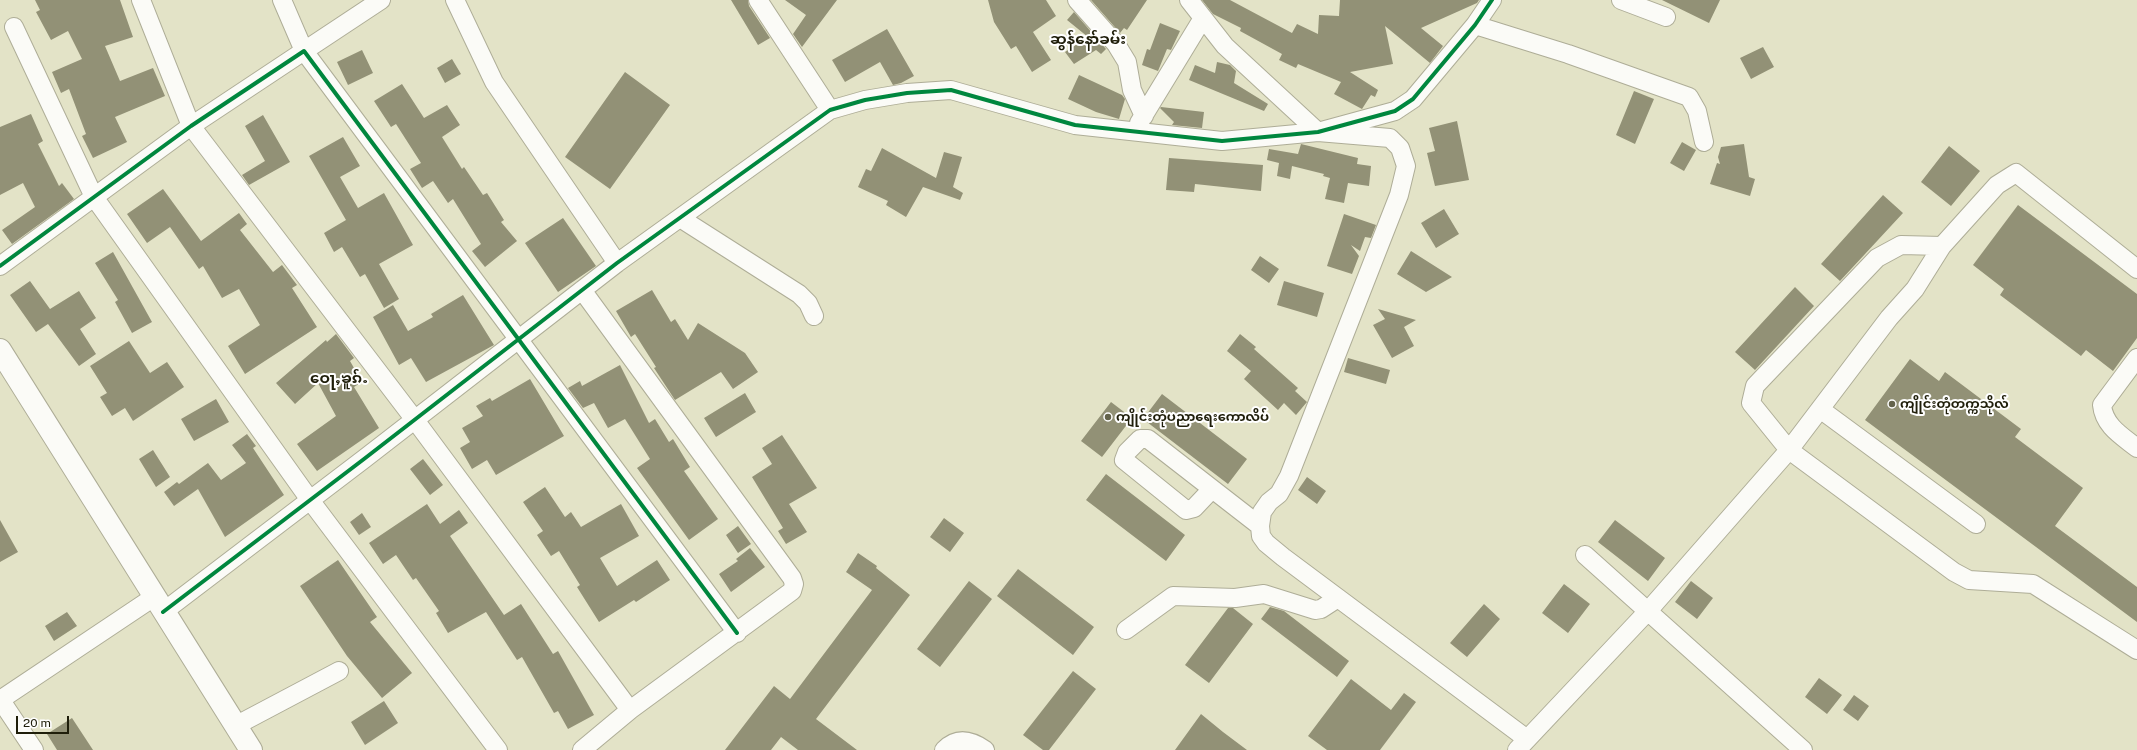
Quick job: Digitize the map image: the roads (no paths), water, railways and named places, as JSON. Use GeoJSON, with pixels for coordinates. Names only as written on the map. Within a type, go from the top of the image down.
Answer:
{"type":"FeatureCollection","features":[{"type":"Feature","properties":{"kind":"highway"},"geometry":{"type":"LineString","coordinates":[[0,350],[250,750]]}},
{"type":"Feature","properties":{"kind":"street"},"geometry":{"type":"LineString","coordinates":[[141,0],[190,126],[415,420],[630,710]]}},
{"type":"Feature","properties":{"kind":"street"},"geometry":{"type":"LineString","coordinates":[[282,0],[304,51],[517,340],[737,633]]}},
{"type":"Feature","properties":{"kind":"street"},"geometry":{"type":"LineString","coordinates":[[0,266],[190,126],[381,0]]}},
{"type":"Feature","properties":{"kind":"street"},"geometry":{"type":"LineString","coordinates":[[455,0],[494,82],[617,263]]}},
{"type":"Feature","properties":{"kind":"street"},"geometry":{"type":"LineString","coordinates":[[758,0],[830,110]]}},
{"type":"Feature","properties":{"kind":"street"},"geometry":{"type":"LineString","coordinates":[[1078,0],[1116,44],[1127,62],[1132,90],[1144,116]]}},
{"type":"Feature","properties":{"kind":"street"},"geometry":{"type":"LineString","coordinates":[[1189,0],[1225,46],[1318,132],[1390,138],[1400,148],[1406,166],[1399,195],[1289,476],[1279,494],[1269,502],[1262,512],[1260,526],[1261,536],[1266,543],[1338,598],[1522,744],[1648,611],[1789,450],[1889,318],[1915,289],[1942,246],[1997,185],[2016,172],[2137,269]]}},
{"type":"Feature","properties":{"kind":"street"},"geometry":{"type":"LineString","coordinates":[[34,750],[0,700],[159,605],[310,500],[617,263],[830,110],[865,100],[906,93],[951,90],[1075,125],[1134,132],[1222,141],[1318,132],[1395,111],[1413,99],[1475,25],[1492,0]]}},
{"type":"Feature","properties":{"kind":"street"},"geometry":{"type":"LineString","coordinates":[[1621,0],[1666,17]]}},
{"type":"Feature","properties":{"kind":"street"},"geometry":{"type":"LineString","coordinates":[[1134,132],[1203,18]]}},
{"type":"Feature","properties":{"kind":"street"},"geometry":{"type":"LineString","coordinates":[[1475,25],[1568,54],[1690,97],[1697,111],[1704,142]]}},
{"type":"Feature","properties":{"kind":"street"},"geometry":{"type":"LineString","coordinates":[[14,28],[94,197],[310,500],[498,750]]}},
{"type":"Feature","properties":{"kind":"street"},"geometry":{"type":"LineString","coordinates":[[680,218],[799,294],[808,303],[814,316]]}},
{"type":"Feature","properties":{"kind":"street"},"geometry":{"type":"LineString","coordinates":[[1942,246],[1901,245],[1877,258],[1755,386],[1751,403],[1769,428],[1789,450],[1954,572],[1969,580],[2033,584],[2137,650]]}},
{"type":"Feature","properties":{"kind":"street"},"geometry":{"type":"LineString","coordinates":[[582,290],[792,578],[794,584],[792,591],[737,633],[630,710],[582,750]]}},
{"type":"Feature","properties":{"kind":"street"},"geometry":{"type":"LineString","coordinates":[[2137,358],[2102,405],[2103,415],[2108,424],[2137,448]]}},
{"type":"Feature","properties":{"kind":"street"},"geometry":{"type":"LineString","coordinates":[[1820,409],[1976,524]]}},
{"type":"Feature","properties":{"kind":"street"},"geometry":{"type":"LineString","coordinates":[[1212,489],[1194,508],[1186,510],[1124,460],[1127,452],[1140,439],[1148,439],[1260,526]]}},
{"type":"Feature","properties":{"kind":"street"},"geometry":{"type":"LineString","coordinates":[[1585,555],[1803,750]]}},
{"type":"Feature","properties":{"kind":"street"},"geometry":{"type":"LineString","coordinates":[[1126,630],[1173,596],[1235,598],[1264,594],[1315,610],[1321,609],[1338,598]]}},
{"type":"Feature","properties":{"kind":"street"},"geometry":{"type":"LineString","coordinates":[[235,726],[339,670]]}},
{"type":"Feature","properties":{"kind":"street"},"geometry":{"type":"LineString","coordinates":[[944,750],[950,744],[969,741],[985,750]]}},
{"type":"Feature","properties":{"kind":"place","name":"ကျိုင်းတုံတက္ကသိုလ်"},"geometry":{"type":"Point","coordinates":[1892,404]}},
{"type":"Feature","properties":{"kind":"place","name":"ကျိုင်းတုံပညာရေးကောလိပ်"},"geometry":{"type":"Point","coordinates":[1108,417]}},
{"type":"Feature","properties":{"kind":"district","name":"ဆွန်နော်ခမ်း"},"geometry":{"type":"Point","coordinates":[1088,39]}},
{"type":"Feature","properties":{"kind":"district","name":"ဝေႃႇၶူၵ်ႉ"},"geometry":{"type":"Point","coordinates":[339,378]}}]}
